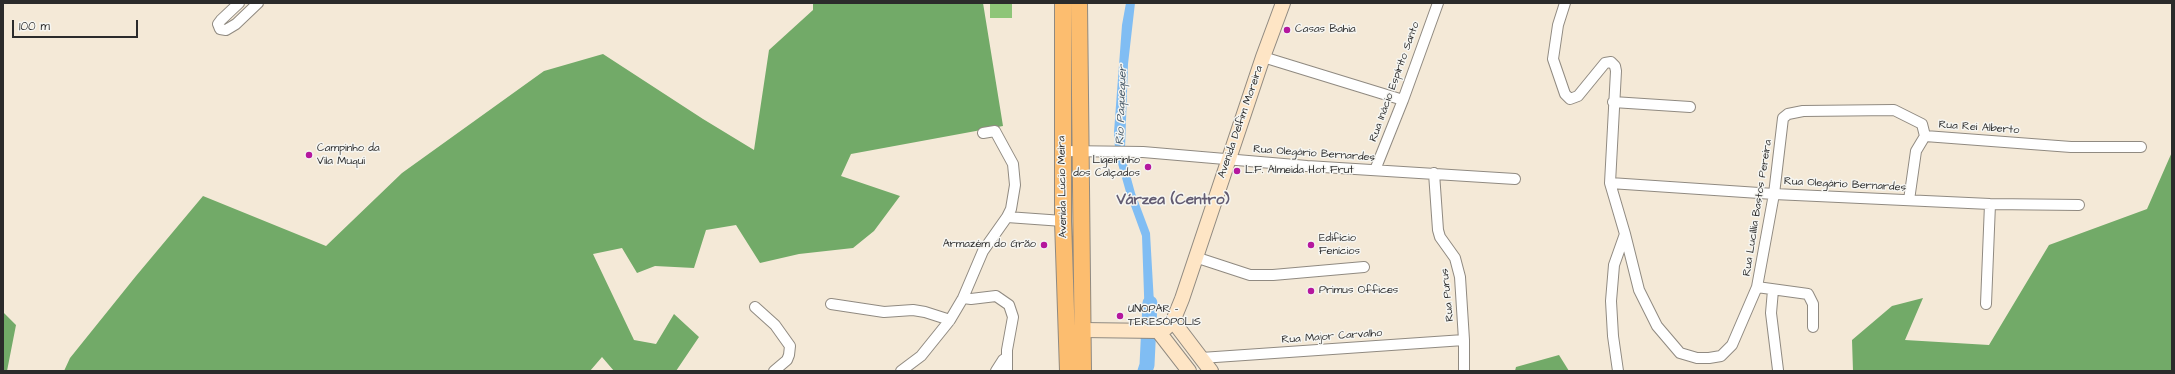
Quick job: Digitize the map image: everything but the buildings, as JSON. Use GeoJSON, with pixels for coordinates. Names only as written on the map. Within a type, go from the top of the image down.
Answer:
{"type":"FeatureCollection","features":[{"type":"Feature","properties":{"kind":"main road","name":"Avenida Lúcio Meira"},"geometry":{"type":"LineString","coordinates":[[1063,3],[1063,220],[1068,371]]}},
{"type":"Feature","properties":{"kind":"main road","name":"Avenida Lúcio Meira"},"geometry":{"type":"LineString","coordinates":[[1079,3],[1084,371]]}},
{"type":"Feature","properties":{"kind":"main road","name":"Avenida Delfim Moreira"},"geometry":{"type":"LineString","coordinates":[[1173,321],[1182,299],[1263,56],[1283,3]]}},
{"type":"Feature","properties":{"kind":"main road"},"geometry":{"type":"LineString","coordinates":[[1083,330],[1150,331],[1166,328],[1173,321],[1211,371]]}},
{"type":"Feature","properties":{"kind":"main road"},"geometry":{"type":"LineString","coordinates":[[1150,331],[1170,345],[1189,371]]}},
{"type":"Feature","properties":{"kind":"main road"},"geometry":{"type":"LineString","coordinates":[[1170,345],[1184,335]]}},
{"type":"Feature","properties":{"kind":"street"},"geometry":{"type":"LineString","coordinates":[[239,3],[218,24],[220,29],[226,30],[230,28],[258,3]]}},
{"type":"Feature","properties":{"kind":"street","name":"Rua Inácio Espírito Santo"},"geometry":{"type":"LineString","coordinates":[[1375,170],[1403,100],[1438,3]]}},
{"type":"Feature","properties":{"kind":"street","name":"Rua Lucíllia Bastos Pereira"},"geometry":{"type":"LineString","coordinates":[[1565,3],[1558,25],[1553,59],[1563,90],[1570,98],[1574,98],[1582,92],[1601,66],[1611,62],[1615,66],[1616,71],[1613,102],[1610,183],[1639,290],[1646,309],[1669,343],[1680,353],[1686,356],[1709,358],[1721,356],[1726,352],[1732,346],[1757,287],[1774,194],[1783,118]]}},
{"type":"Feature","properties":{"kind":"street"},"geometry":{"type":"LineString","coordinates":[[1263,56],[1403,100]]}},
{"type":"Feature","properties":{"kind":"street"},"geometry":{"type":"LineString","coordinates":[[1613,102],[1690,108]]}},
{"type":"Feature","properties":{"kind":"street","name":"Rua Rei Alberto"},"geometry":{"type":"LineString","coordinates":[[1783,118],[1796,111],[1894,110],[1922,124],[1925,136],[2071,147],[2141,147]]}},
{"type":"Feature","properties":{"kind":"street"},"geometry":{"type":"LineString","coordinates":[[901,371],[921,356],[950,320],[963,298],[983,251],[1007,217],[1010,209],[1014,191],[1013,164],[995,131],[983,133]]}},
{"type":"Feature","properties":{"kind":"street"},"geometry":{"type":"LineString","coordinates":[[1908,200],[1916,151],[1925,136]]}},
{"type":"Feature","properties":{"kind":"street","name":"Rua Olegário Bernardes"},"geometry":{"type":"LineString","coordinates":[[1063,151],[1143,152],[1515,179]]}},
{"type":"Feature","properties":{"kind":"street","name":"Rua Purus"},"geometry":{"type":"LineString","coordinates":[[1434,173],[1438,230],[1440,237],[1455,258],[1460,277],[1464,340],[1464,371]]}},
{"type":"Feature","properties":{"kind":"street","name":"Rua Olegário Bernardes"},"geometry":{"type":"LineString","coordinates":[[1610,183],[1774,194],[1990,204],[2079,205]]}},
{"type":"Feature","properties":{"kind":"street"},"geometry":{"type":"LineString","coordinates":[[1986,304],[1990,204]]}},
{"type":"Feature","properties":{"kind":"street"},"geometry":{"type":"LineString","coordinates":[[1007,217],[1063,220]]}},
{"type":"Feature","properties":{"kind":"street"},"geometry":{"type":"LineString","coordinates":[[1618,371],[1613,336],[1611,301],[1614,265],[1625,234]]}},
{"type":"Feature","properties":{"kind":"street"},"geometry":{"type":"LineString","coordinates":[[1195,257],[1250,274],[1273,275],[1364,267]]}},
{"type":"Feature","properties":{"kind":"street"},"geometry":{"type":"LineString","coordinates":[[1757,287],[1808,294],[1813,304],[1813,327]]}},
{"type":"Feature","properties":{"kind":"street"},"geometry":{"type":"LineString","coordinates":[[1773,290],[1771,313],[1778,370]]}},
{"type":"Feature","properties":{"kind":"street"},"geometry":{"type":"LineString","coordinates":[[963,298],[971,299],[996,296],[1009,305],[1013,317],[1006,358],[1007,371]]}},
{"type":"Feature","properties":{"kind":"street"},"geometry":{"type":"LineString","coordinates":[[831,304],[884,312],[913,310],[925,312],[950,320]]}},
{"type":"Feature","properties":{"kind":"street"},"geometry":{"type":"LineString","coordinates":[[755,307],[775,325],[790,346],[787,360],[774,371]]}},
{"type":"Feature","properties":{"kind":"street"},"geometry":{"type":"LineString","coordinates":[[1150,331],[1171,330],[1184,335]]}},
{"type":"Feature","properties":{"kind":"street","name":"Rua Major Carvalho"},"geometry":{"type":"LineString","coordinates":[[1201,358],[1464,340]]}},
{"type":"Feature","properties":{"kind":"street"},"geometry":{"type":"LineString","coordinates":[[996,371],[1006,358]]}},
{"type":"Feature","properties":{"kind":"green space"},"geometry":{"type":"Polygon","coordinates":[[[813,3],[983,3],[1003,126],[851,154],[841,176],[900,196],[874,231],[853,248],[799,254],[760,263],[736,225],[706,230],[694,268],[655,266],[637,273],[622,248],[593,254],[634,340],[656,344],[674,314],[699,337],[676,371],[614,371],[602,357],[590,371],[64,371],[70,358],[203,196],[326,246],[402,173],[544,71],[603,54],[703,119],[754,150],[769,50],[813,10],[813,3]]]}},
{"type":"Feature","properties":{"kind":"green space"},"geometry":{"type":"Polygon","coordinates":[[[990,3],[1012,3],[1012,18],[990,18],[990,3]]]}},
{"type":"Feature","properties":{"kind":"green space"},"geometry":{"type":"Polygon","coordinates":[[[2172,152],[2172,371],[1853,371],[1852,340],[1892,306],[1923,298],[1905,340],[1989,345],[2049,245],[2147,209],[2172,152]]]}},
{"type":"Feature","properties":{"kind":"green space"},"geometry":{"type":"Polygon","coordinates":[[[3,312],[16,325],[7,371],[3,371],[3,312]]]}},
{"type":"Feature","properties":{"kind":"green space"},"geometry":{"type":"Polygon","coordinates":[[[1559,355],[1569,371],[1515,371],[1516,367],[1559,355]]]}},
{"type":"Feature","properties":{"kind":"water"},"geometry":{"type":"Polygon","coordinates":[[[1126,3],[1135,3],[1128,64],[1125,148],[1115,149],[1114,132],[1122,25],[1126,3]]]}},
{"type":"Feature","properties":{"kind":"water"},"geometry":{"type":"Polygon","coordinates":[[[1117,160],[1126,160],[1135,193],[1150,233],[1155,321],[1145,323],[1142,236],[1126,192],[1117,160]]]}},
{"type":"Feature","properties":{"kind":"waterway","name":"Rio Paquequer"},"geometry":{"type":"LineString","coordinates":[[1145,371],[1147,365],[1150,303]]}},
{"type":"Feature","properties":{"kind":"place","name":"Casas Bahia"},"geometry":{"type":"Point","coordinates":[1287,30]}},
{"type":"Feature","properties":{"kind":"place","name":"Campinho da Vila Muqui"},"geometry":{"type":"Point","coordinates":[309,155]}},
{"type":"Feature","properties":{"kind":"place","name":"Ligeirinho dos Calçados"},"geometry":{"type":"Point","coordinates":[1148,167]}},
{"type":"Feature","properties":{"kind":"place","name":"L.F. Almeida Hot Frut"},"geometry":{"type":"Point","coordinates":[1237,171]}},
{"type":"Feature","properties":{"kind":"place","name":"Armazém do Grão"},"geometry":{"type":"Point","coordinates":[1044,245]}},
{"type":"Feature","properties":{"kind":"place","name":"Edifício Fenícios"},"geometry":{"type":"Point","coordinates":[1311,245]}},
{"type":"Feature","properties":{"kind":"place","name":"Primus Offices"},"geometry":{"type":"Point","coordinates":[1311,291]}},
{"type":"Feature","properties":{"kind":"place","name":"UNOPAR - TERESÓPOLIS"},"geometry":{"type":"Point","coordinates":[1120,316]}},
{"type":"Feature","properties":{"kind":"district","name":"Várzea (Centro)"},"geometry":{"type":"Point","coordinates":[1173,201]}}]}
